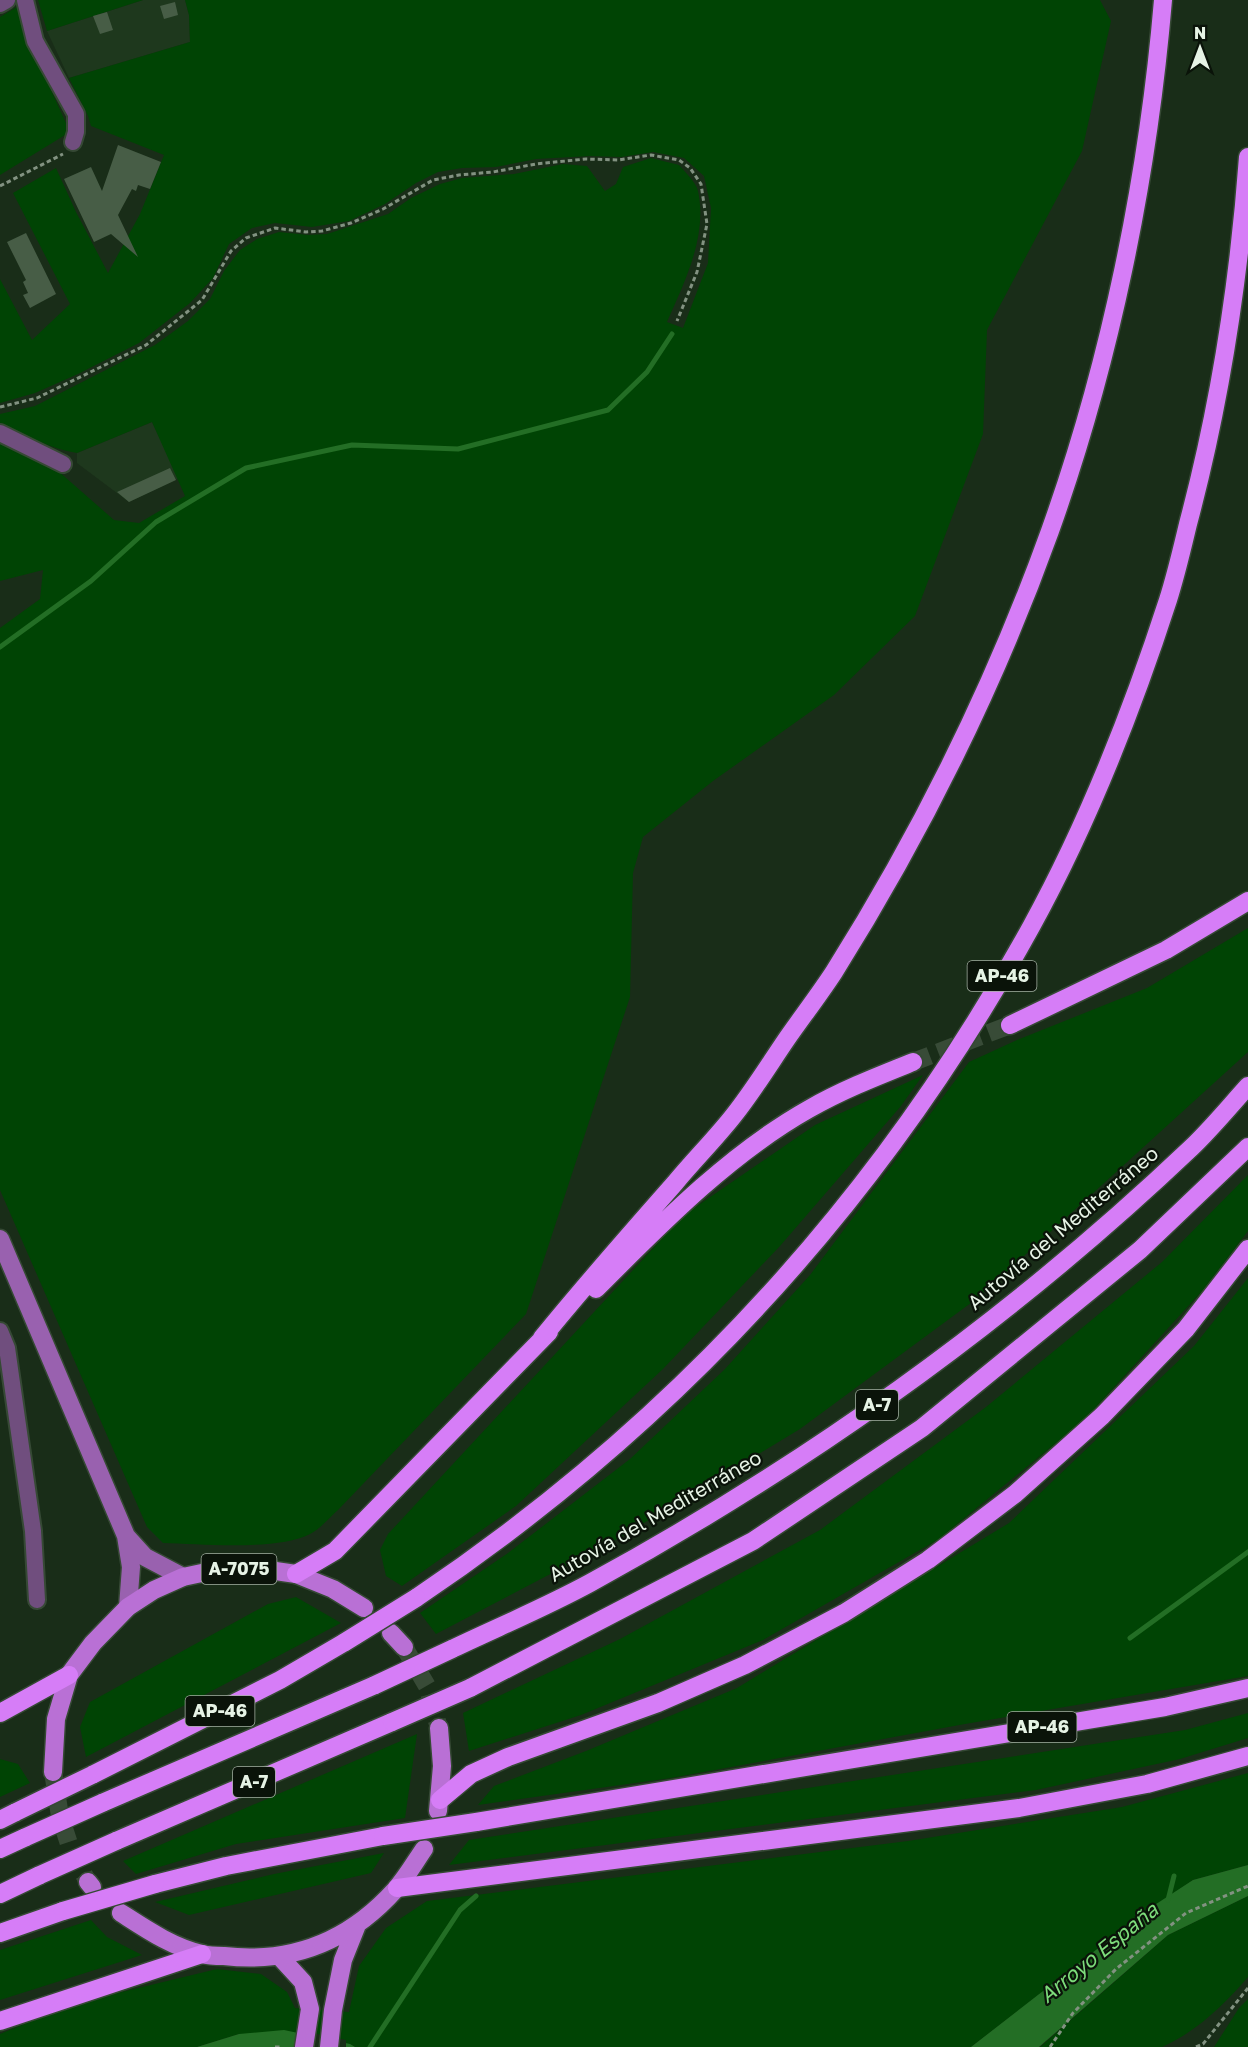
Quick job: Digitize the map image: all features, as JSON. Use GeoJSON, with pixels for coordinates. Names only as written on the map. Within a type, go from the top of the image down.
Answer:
{"type":"FeatureCollection","features":[{"type":"Feature","properties":{"kind":"highway"},"geometry":{"type":"LineString","coordinates":[[542,1338],[734,1115],[832,975],[901,859],[960,746],[1050,531],[1089,407],[1118,296],[1141,177],[1158,56],[1162,0]]}},
{"type":"Feature","properties":{"kind":"highway","name":"AP-46"},"geometry":{"type":"LineString","coordinates":[[8,1816],[280,1680],[416,1598],[481,1554],[619,1443],[724,1343],[806,1254],[891,1147],[974,1022],[1031,926],[1072,845],[1121,730],[1169,597],[1203,468],[1222,377],[1239,262],[1248,157]]}},
{"type":"Feature","properties":{"kind":"highway"},"geometry":{"type":"LineString","coordinates":[[1010,1025],[1166,950],[1248,901]]}},
{"type":"Feature","properties":{"kind":"highway"},"geometry":{"type":"LineString","coordinates":[[296,1574],[335,1551],[542,1338],[587,1299],[678,1208],[746,1152],[808,1109],[913,1062]]}},
{"type":"Feature","properties":{"kind":"highway","name":"Autovía del Mediterráneo"},"geometry":{"type":"LineString","coordinates":[[0,1849],[452,1649],[588,1584],[719,1509],[900,1390],[1052,1273],[1193,1147],[1248,1086]]}},
{"type":"Feature","properties":{"kind":"highway","name":"A-7"},"geometry":{"type":"LineString","coordinates":[[0,1894],[116,1841],[470,1688],[753,1541],[922,1428],[1140,1250],[1248,1146]]}},
{"type":"Feature","properties":{"kind":"highway"},"geometry":{"type":"LineString","coordinates":[[439,1805],[471,1774],[508,1757],[658,1703],[746,1665],[844,1613],[928,1560],[1015,1494],[1102,1416],[1186,1329],[1248,1249]]}},
{"type":"Feature","properties":{"kind":"highway"},"geometry":{"type":"LineString","coordinates":[[0,1713],[69,1675]]}},
{"type":"Feature","properties":{"kind":"highway","name":"AP-46"},"geometry":{"type":"LineString","coordinates":[[0,1933],[63,1911],[226,1866],[382,1836],[1165,1707],[1248,1688]]}},
{"type":"Feature","properties":{"kind":"highway"},"geometry":{"type":"LineString","coordinates":[[397,1888],[1019,1808],[1148,1784],[1248,1756]]}},
{"type":"Feature","properties":{"kind":"highway"},"geometry":{"type":"LineString","coordinates":[[0,2021],[202,1954]]}},
{"type":"Feature","properties":{"kind":"main road","name":"A-7075"},"geometry":{"type":"LineString","coordinates":[[0,1239],[126,1536],[131,1567],[128,1607]]}},
{"type":"Feature","properties":{"kind":"main road","name":"A-7075"},"geometry":{"type":"LineString","coordinates":[[126,1536],[145,1557],[183,1577]]}},
{"type":"Feature","properties":{"kind":"main road","name":"A-7075"},"geometry":{"type":"LineString","coordinates":[[53,1772],[56,1719],[69,1675],[93,1643],[128,1607],[154,1590],[183,1577],[211,1571],[255,1568],[296,1574],[333,1589],[364,1608]]}},
{"type":"Feature","properties":{"kind":"main road"},"geometry":{"type":"LineString","coordinates":[[391,1633],[404,1647]]}},
{"type":"Feature","properties":{"kind":"main road"},"geometry":{"type":"LineString","coordinates":[[439,1728],[442,1766],[439,1805]]}},
{"type":"Feature","properties":{"kind":"main road"},"geometry":{"type":"LineString","coordinates":[[121,1913],[156,1936],[202,1954],[242,1958],[280,1957],[317,1946],[357,1926],[397,1888],[424,1849]]}},
{"type":"Feature","properties":{"kind":"main road"},"geometry":{"type":"LineString","coordinates":[[329,2047],[333,2010],[343,1960],[357,1926]]}},
{"type":"Feature","properties":{"kind":"main road"},"geometry":{"type":"LineString","coordinates":[[280,1957],[303,1982],[310,2009],[304,2047]]}},
{"type":"Feature","properties":{"kind":"street"},"geometry":{"type":"LineString","coordinates":[[0,4],[7,0]]}},
{"type":"Feature","properties":{"kind":"street"},"geometry":{"type":"LineString","coordinates":[[25,0],[35,41],[76,114],[76,132],[73,142]]}},
{"type":"Feature","properties":{"kind":"street"},"geometry":{"type":"LineString","coordinates":[[0,433],[63,464]]}},
{"type":"Feature","properties":{"kind":"street"},"geometry":{"type":"LineString","coordinates":[[0,1330],[7,1348],[33,1531],[37,1600]]}},
{"type":"Feature","properties":{"kind":"path"},"geometry":{"type":"LineString","coordinates":[[0,186],[54,160],[68,151],[73,142]]}},
{"type":"Feature","properties":{"kind":"path"},"geometry":{"type":"LineString","coordinates":[[0,407],[37,398],[146,345],[202,300],[231,251],[246,238],[275,228],[306,232],[322,231],[351,223],[383,209],[433,180],[536,164],[651,156],[679,160],[690,168],[701,184],[707,224],[697,272],[677,321]]}},
{"type":"Feature","properties":{"kind":"path"},"geometry":{"type":"LineString","coordinates":[[1050,2047],[1073,2013],[1116,1969],[1186,1913],[1248,1886]]}},
{"type":"Feature","properties":{"kind":"path"},"geometry":{"type":"LineString","coordinates":[[1196,2047],[1203,2044],[1248,1988]]}},
{"type":"Feature","properties":{"kind":"path"},"geometry":{"type":"LineString","coordinates":[[275,2047],[280,2047]]}},
{"type":"Feature","properties":{"kind":"shaded area"},"geometry":{"type":"Polygon","coordinates":[[[38,0],[143,0],[47,31],[38,0]]]}},
{"type":"Feature","properties":{"kind":"shaded area"},"geometry":{"type":"Polygon","coordinates":[[[143,0],[185,0],[189,15],[190,42],[69,78],[47,31],[143,0]]]}},
{"type":"Feature","properties":{"kind":"shaded area"},"geometry":{"type":"Polygon","coordinates":[[[185,0],[1100,0],[1111,21],[1082,151],[987,330],[983,434],[915,616],[834,695],[713,781],[643,837],[633,873],[630,997],[526,1314],[321,1526],[310,1534],[296,1539],[259,1545],[163,1543],[147,1527],[0,1190],[0,628],[40,599],[43,570],[0,581],[0,442],[57,470],[114,520],[139,523],[185,496],[152,422],[77,453],[47,445],[0,423],[0,414],[35,406],[155,345],[188,321],[210,299],[224,271],[240,250],[257,239],[279,232],[327,234],[388,214],[411,198],[440,184],[462,178],[514,174],[563,164],[587,166],[605,191],[616,184],[623,167],[651,158],[679,165],[693,181],[698,191],[700,208],[697,242],[687,275],[667,322],[683,328],[708,263],[711,208],[704,176],[684,158],[653,152],[621,157],[536,159],[496,167],[462,168],[438,172],[416,183],[385,204],[349,221],[312,227],[275,223],[252,228],[229,244],[213,278],[190,303],[139,343],[35,393],[0,403],[0,279],[32,340],[70,304],[13,193],[56,168],[108,273],[140,214],[164,155],[91,126],[69,78],[190,42],[189,15],[185,0]]]}},
{"type":"Feature","properties":{"kind":"shaded area"},"geometry":{"type":"Polygon","coordinates":[[[20,5],[30,43],[70,132],[0,175],[0,17],[20,5]]]}},
{"type":"Feature","properties":{"kind":"shaded area"},"geometry":{"type":"Polygon","coordinates":[[[152,422],[179,478],[129,502],[77,463],[77,453],[152,422]]]}},
{"type":"Feature","properties":{"kind":"shaded area"},"geometry":{"type":"Polygon","coordinates":[[[1248,928],[1248,1052],[979,1297],[800,1429],[619,1538],[436,1634],[420,1613],[508,1553],[630,1459],[725,1369],[810,1275],[969,1062],[1017,1040],[1147,988],[1248,928]]]}},
{"type":"Feature","properties":{"kind":"shaded area"},"geometry":{"type":"Polygon","coordinates":[[[923,1075],[901,1106],[780,1246],[663,1369],[516,1506],[402,1586],[386,1576],[380,1550],[388,1534],[684,1215],[815,1125],[923,1075]]]}},
{"type":"Feature","properties":{"kind":"shaded area"},"geometry":{"type":"Polygon","coordinates":[[[1248,1175],[1248,1231],[1203,1290],[1085,1419],[939,1539],[763,1640],[581,1715],[469,1751],[463,1713],[620,1639],[820,1530],[986,1407],[1162,1262],[1248,1175]]]}},
{"type":"Feature","properties":{"kind":"shaded area"},"geometry":{"type":"Polygon","coordinates":[[[1248,1278],[1248,1676],[965,1724],[671,1778],[478,1805],[494,1786],[586,1751],[737,1688],[1009,1523],[1194,1346],[1248,1278]]]}},
{"type":"Feature","properties":{"kind":"shaded area"},"geometry":{"type":"Polygon","coordinates":[[[296,1597],[341,1623],[86,1757],[80,1727],[90,1702],[268,1604],[296,1597]]]}},
{"type":"Feature","properties":{"kind":"shaded area"},"geometry":{"type":"Polygon","coordinates":[[[1248,1713],[1248,1738],[1180,1759],[1036,1790],[449,1865],[469,1840],[1185,1730],[1248,1713]]]}},
{"type":"Feature","properties":{"kind":"shaded area"},"geometry":{"type":"Polygon","coordinates":[[[417,1734],[405,1818],[236,1844],[136,1874],[123,1861],[417,1734]]]}},
{"type":"Feature","properties":{"kind":"shaded area"},"geometry":{"type":"Polygon","coordinates":[[[0,1759],[18,1764],[30,1783],[0,1797],[0,1759]]]}},
{"type":"Feature","properties":{"kind":"shaded area"},"geometry":{"type":"Polygon","coordinates":[[[1248,1773],[1248,1865],[1193,1880],[1150,1909],[971,2047],[355,2047],[350,2044],[239,2034],[197,2047],[0,2047],[0,2034],[72,2004],[217,1969],[261,1974],[287,1992],[295,2008],[349,2012],[359,1966],[386,1928],[427,1901],[908,1841],[1122,1807],[1248,1773]]]}},
{"type":"Feature","properties":{"kind":"shaded area"},"geometry":{"type":"Polygon","coordinates":[[[384,1853],[371,1873],[189,1915],[155,1902],[274,1874],[384,1853]]]}},
{"type":"Feature","properties":{"kind":"shaded area"},"geometry":{"type":"Polygon","coordinates":[[[1248,1896],[1248,1977],[1198,2026],[1162,2047],[1040,2047],[1168,1935],[1248,1896]]]}},
{"type":"Feature","properties":{"kind":"shaded area"},"geometry":{"type":"Polygon","coordinates":[[[91,1920],[107,1937],[142,1955],[0,2000],[0,1950],[91,1920]]]}},
{"type":"Feature","properties":{"kind":"shaded area"},"geometry":{"type":"Polygon","coordinates":[[[1248,1999],[1248,2047],[1214,2047],[1239,2008],[1248,1999]]]}},
{"type":"Feature","properties":{"kind":"water","name":"Arroyo España"},"geometry":{"type":"Polygon","coordinates":[[[1248,1865],[1248,1896],[1168,1935],[1039,2047],[971,2047],[1150,1908],[1193,1880],[1248,1865]]]}},
{"type":"Feature","properties":{"kind":"water"},"geometry":{"type":"Polygon","coordinates":[[[284,2030],[355,2047],[197,2047],[239,2034],[284,2030]]]}},
{"type":"Feature","properties":{"kind":"pier"},"geometry":{"type":"Polygon","coordinates":[[[298,2030],[346,2040],[346,2047],[295,2047],[298,2030]]]}},
{"type":"Feature","properties":{"kind":"building"},"geometry":{"type":"Polygon","coordinates":[[[175,2],[178,15],[164,19],[160,6],[175,2]]]}},
{"type":"Feature","properties":{"kind":"building"},"geometry":{"type":"Polygon","coordinates":[[[107,12],[113,30],[100,34],[93,16],[107,12]]]}},
{"type":"Feature","properties":{"kind":"building"},"geometry":{"type":"Polygon","coordinates":[[[118,145],[161,162],[150,189],[138,185],[136,191],[132,189],[118,215],[138,257],[111,234],[94,242],[64,179],[91,167],[102,191],[118,145]]]}},
{"type":"Feature","properties":{"kind":"building"},"geometry":{"type":"Polygon","coordinates":[[[26,233],[56,294],[30,308],[23,295],[28,293],[23,282],[26,280],[7,242],[26,233]]]}},
{"type":"Feature","properties":{"kind":"building"},"geometry":{"type":"Polygon","coordinates":[[[170,468],[176,480],[129,502],[117,492],[170,468]]]}},
{"type":"Feature","properties":{"kind":"waterway"},"geometry":{"type":"LineString","coordinates":[[0,647],[91,581],[156,522],[246,468],[352,445],[458,449],[608,410],[647,372],[672,334]]}},
{"type":"Feature","properties":{"kind":"waterway"},"geometry":{"type":"LineString","coordinates":[[1130,1638],[1248,1552]]}},
{"type":"Feature","properties":{"kind":"waterway"},"geometry":{"type":"LineString","coordinates":[[1168,1900],[1174,1876]]}},
{"type":"Feature","properties":{"kind":"waterway"},"geometry":{"type":"LineString","coordinates":[[370,2047],[460,1910],[476,1896]]}},
{"type":"Feature","properties":{"kind":"tunnel"},"geometry":{"type":"LineString","coordinates":[[913,1062],[1010,1025]]}},
{"type":"Feature","properties":{"kind":"tunnel"},"geometry":{"type":"LineString","coordinates":[[404,1647],[427,1686],[439,1728]]}},
{"type":"Feature","properties":{"kind":"tunnel"},"geometry":{"type":"LineString","coordinates":[[53,1772],[60,1816],[72,1853],[88,1882]]}}]}
